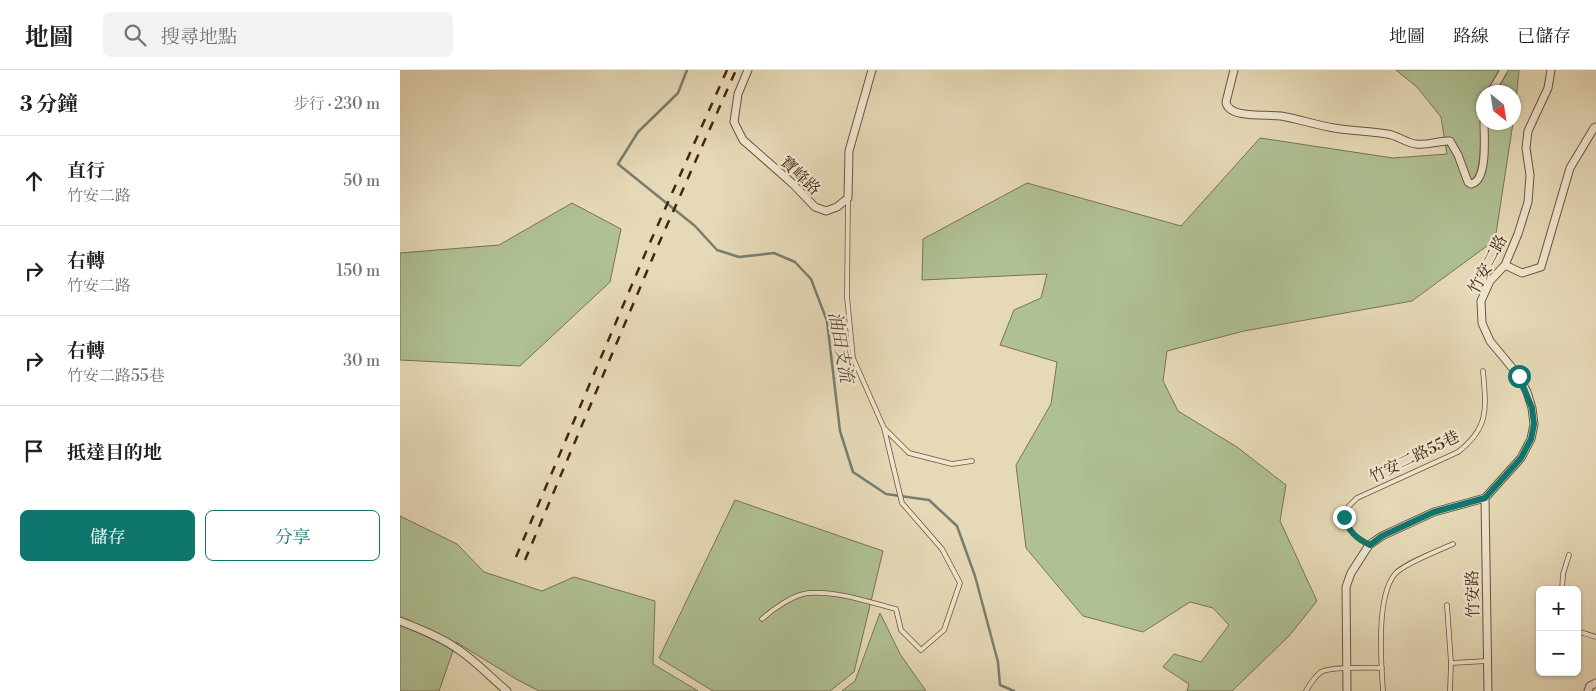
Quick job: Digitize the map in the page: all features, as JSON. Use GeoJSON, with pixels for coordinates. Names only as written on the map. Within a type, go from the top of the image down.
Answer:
{"type":"FeatureCollection","features":[{"type":"Feature","properties":{"kind":"street","name":"寶峰路"},"geometry":{"type":"LineString","coordinates":[[748,70],[738,94],[734,122],[743,140],[815,206],[826,211],[837,207],[848,198],[849,151],[872,70]]}},
{"type":"Feature","properties":{"kind":"street"},"geometry":{"type":"LineString","coordinates":[[1234,70],[1226,102],[1226,107],[1230,110],[1238,113],[1279,116],[1332,128],[1389,134],[1415,144],[1429,144],[1444,140],[1450,141],[1458,154],[1468,182],[1471,184],[1478,180],[1483,171],[1484,130]]}},
{"type":"Feature","properties":{"kind":"street"},"geometry":{"type":"LineString","coordinates":[[1495,85],[1504,70]]}},
{"type":"Feature","properties":{"kind":"street","name":"竹安二路"},"geometry":{"type":"LineString","coordinates":[[1485,498],[1521,458],[1531,439],[1534,424],[1532,408],[1519,376],[1490,341],[1482,323],[1481,301],[1490,281],[1505,265],[1518,234],[1528,202],[1530,175],[1526,148],[1528,131],[1548,88],[1551,70]]}},
{"type":"Feature","properties":{"kind":"street"},"geometry":{"type":"LineString","coordinates":[[1505,265],[1522,273],[1541,267],[1570,168],[1596,127]]}},
{"type":"Feature","properties":{"kind":"street"},"geometry":{"type":"LineString","coordinates":[[1347,691],[1346,587],[1350,573],[1370,545],[1382,536],[1434,512],[1485,498]]}},
{"type":"Feature","properties":{"kind":"street","name":"竹安路"},"geometry":{"type":"LineString","coordinates":[[1485,498],[1488,691]]}},
{"type":"Feature","properties":{"kind":"street"},"geometry":{"type":"LineString","coordinates":[[400,621],[434,635],[456,648],[472,659],[507,691]]}},
{"type":"Feature","properties":{"kind":"street"},"geometry":{"type":"LineString","coordinates":[[1588,691],[1590,686],[1596,684]]}},
{"type":"Feature","properties":{"kind":"lane"},"geometry":{"type":"LineString","coordinates":[[762,619],[776,606],[807,593],[840,595],[896,609],[901,630],[920,650],[944,630],[960,583],[942,549],[902,503],[884,428],[853,358],[847,297],[848,198]]}},
{"type":"Feature","properties":{"kind":"lane","name":"竹安二路55巷"},"geometry":{"type":"LineString","coordinates":[[1370,545],[1356,538],[1348,528],[1344,517],[1349,506],[1357,498],[1458,452],[1471,442],[1485,416],[1486,403],[1483,371]]}},
{"type":"Feature","properties":{"kind":"lane"},"geometry":{"type":"LineString","coordinates":[[884,428],[909,453],[952,464],[972,461]]}},
{"type":"Feature","properties":{"kind":"lane"},"geometry":{"type":"LineString","coordinates":[[1383,691],[1383,601],[1388,586],[1396,573],[1453,544]]}},
{"type":"Feature","properties":{"kind":"lane"},"geometry":{"type":"LineString","coordinates":[[1562,586],[1569,555]]}},
{"type":"Feature","properties":{"kind":"lane"},"geometry":{"type":"LineString","coordinates":[[1447,605],[1451,663],[1450,691]]}},
{"type":"Feature","properties":{"kind":"lane"},"geometry":{"type":"LineString","coordinates":[[1581,632],[1596,637]]}},
{"type":"Feature","properties":{"kind":"lane"},"geometry":{"type":"LineString","coordinates":[[1451,663],[1487,661]]}},
{"type":"Feature","properties":{"kind":"lane"},"geometry":{"type":"LineString","coordinates":[[1306,691],[1312,680],[1323,671],[1346,668],[1382,668]]}},
{"type":"Feature","properties":{"kind":"green space"},"geometry":{"type":"Polygon","coordinates":[[[1396,70],[1519,70],[1518,85],[1476,85],[1476,130],[1512,130],[1495,240],[1412,301],[1244,331],[1167,351],[1163,381],[1178,411],[1237,447],[1286,485],[1280,521],[1317,601],[1289,636],[1232,691],[1187,691],[1189,684],[1163,667],[1174,654],[1201,662],[1229,625],[1213,608],[1190,602],[1143,632],[1083,616],[1026,548],[1016,465],[1051,404],[1057,362],[1000,345],[1014,310],[1041,298],[1047,274],[922,280],[923,239],[1027,183],[1181,226],[1260,138],[1393,158],[1447,154],[1441,117],[1417,87],[1396,70]]]}},
{"type":"Feature","properties":{"kind":"green space"},"geometry":{"type":"Polygon","coordinates":[[[572,203],[621,229],[610,282],[520,366],[400,360],[400,253],[499,245],[572,203]]]}},
{"type":"Feature","properties":{"kind":"green space"},"geometry":{"type":"Polygon","coordinates":[[[735,500],[883,551],[854,672],[830,691],[713,691],[659,658],[735,500]]]}},
{"type":"Feature","properties":{"kind":"green space"},"geometry":{"type":"Polygon","coordinates":[[[400,516],[457,544],[484,572],[542,591],[574,577],[655,601],[653,664],[698,691],[539,691],[456,642],[439,691],[400,691],[400,516]]]}},
{"type":"Feature","properties":{"kind":"green space"},"geometry":{"type":"Polygon","coordinates":[[[880,613],[900,654],[926,691],[842,691],[855,681],[880,613]]]}},
{"type":"Feature","properties":{"kind":"waterway","name":"油田支流"},"geometry":{"type":"LineString","coordinates":[[687,70],[678,93],[638,132],[618,164],[695,226],[717,250],[739,257],[774,253],[795,262],[811,279],[827,321],[840,431],[853,472],[886,494],[929,500],[957,526],[975,576],[998,662],[1000,685],[1014,691]]}},
{"type":"Feature","properties":{"kind":"railway"},"geometry":{"type":"LineString","coordinates":[[516,557],[648,247],[727,70]]}},
{"type":"Feature","properties":{"kind":"railway"},"geometry":{"type":"LineString","coordinates":[[525,560],[656,250],[736,70]]}},
{"type":"Feature","properties":{"kind":"route"},"geometry":{"type":"LineString","coordinates":[[1344,517],[1348,528],[1356,538],[1370,545],[1382,536],[1434,512],[1485,498],[1521,458],[1531,439],[1534,424],[1532,408],[1519,376]]}}]}
